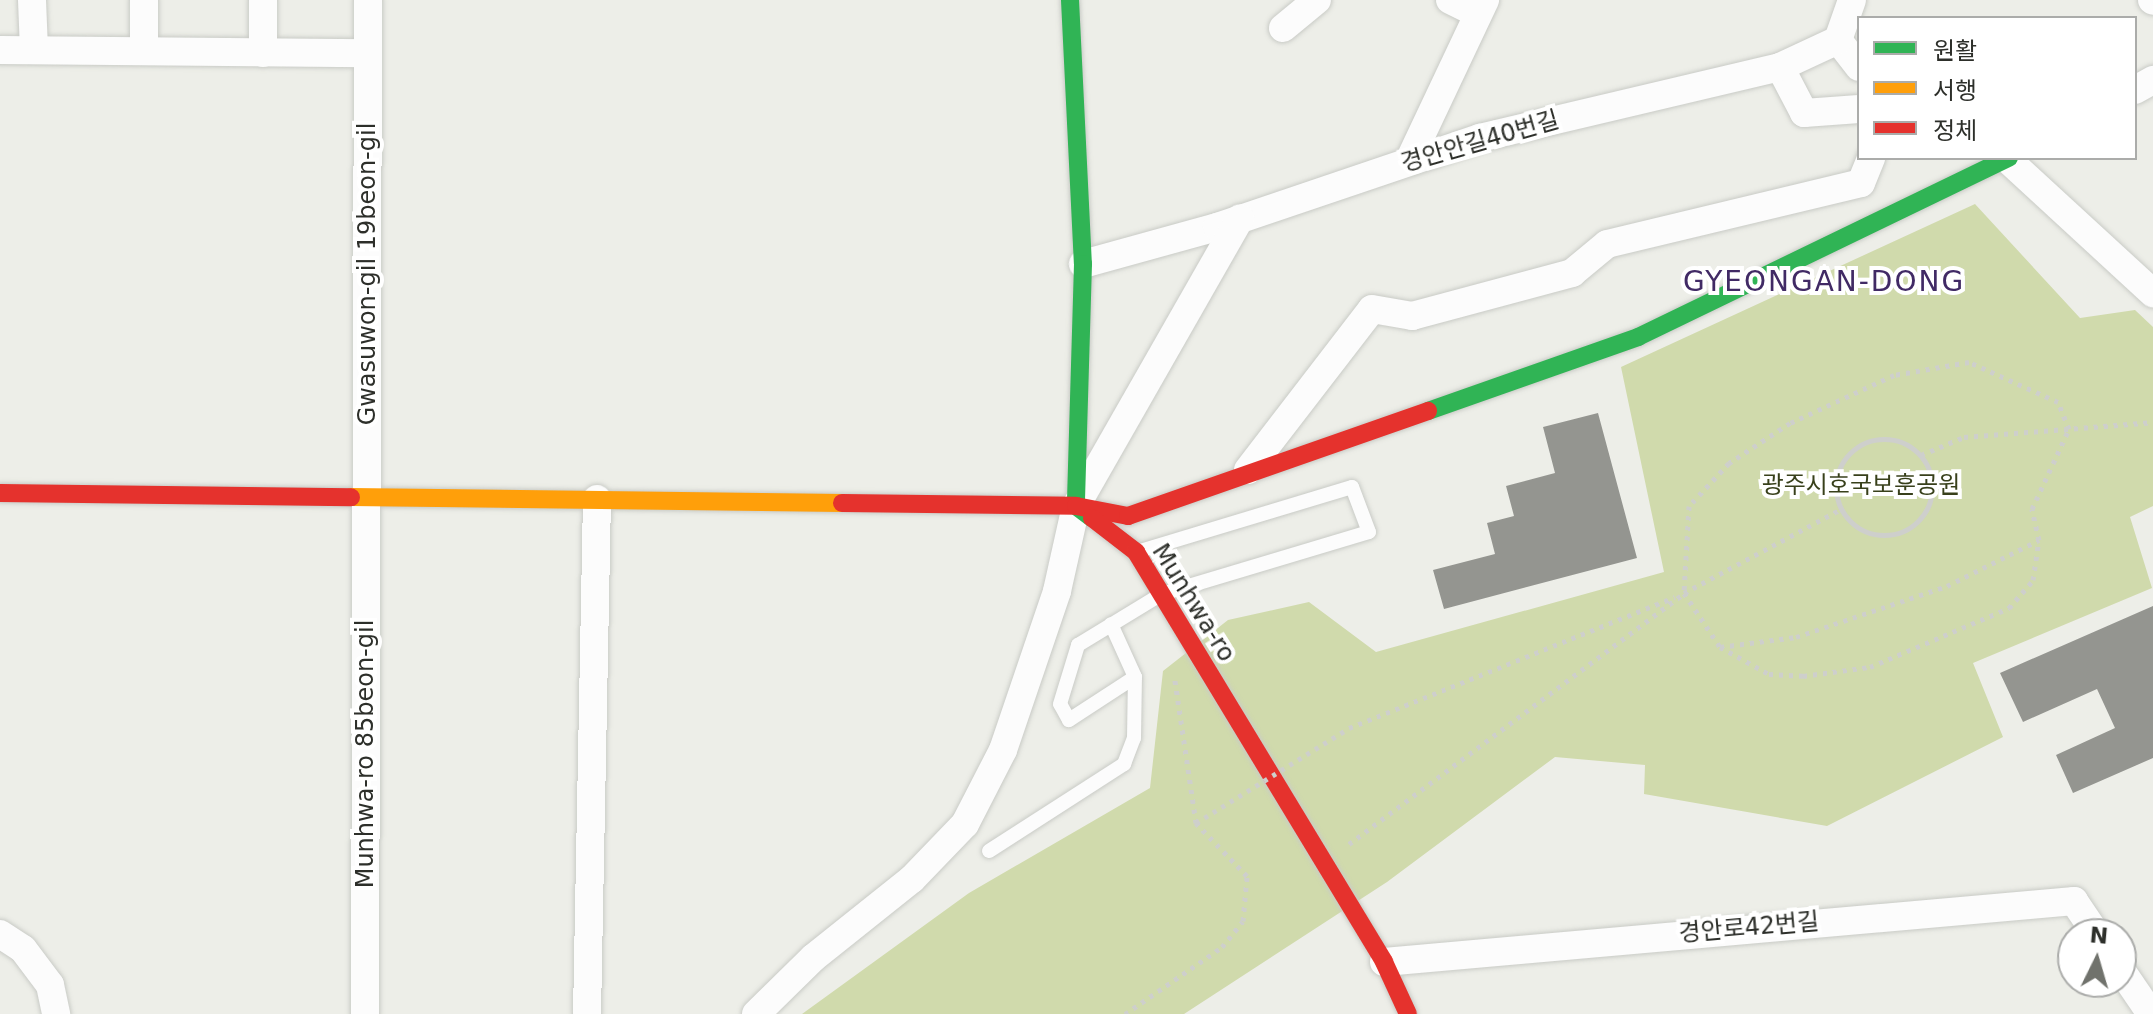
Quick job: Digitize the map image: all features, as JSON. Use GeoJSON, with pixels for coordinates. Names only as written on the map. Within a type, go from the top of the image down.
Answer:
{"type":"FeatureCollection","features":[{"type":"Feature","properties":{"kind":"street"},"geometry":{"type":"LineString","coordinates":[[32,0],[34,50]]}},
{"type":"Feature","properties":{"kind":"street"},"geometry":{"type":"LineString","coordinates":[[144,0],[144,48]]}},
{"type":"Feature","properties":{"kind":"street"},"geometry":{"type":"LineString","coordinates":[[263,0],[263,53]]}},
{"type":"Feature","properties":{"kind":"street","name":"Gwasuwon-gil 19beon-gil"},"geometry":{"type":"LineString","coordinates":[[368,0],[368,494]]}},
{"type":"Feature","properties":{"kind":"street"},"geometry":{"type":"LineString","coordinates":[[756,1014],[813,958],[912,879],[965,824],[1003,750],[1057,591],[1076,506],[1083,264],[1070,0]]}},
{"type":"Feature","properties":{"kind":"street"},"geometry":{"type":"LineString","coordinates":[[1283,28],[1317,0]]}},
{"type":"Feature","properties":{"kind":"street"},"geometry":{"type":"LineString","coordinates":[[1409,161],[1481,6],[1450,0]]}},
{"type":"Feature","properties":{"kind":"street"},"geometry":{"type":"LineString","coordinates":[[1852,0],[1838,40],[1857,64]]}},
{"type":"Feature","properties":{"kind":"street","name":"경안안길40번길"},"geometry":{"type":"LineString","coordinates":[[1083,264],[1240,219],[1480,138],[1780,67],[1838,40]]}},
{"type":"Feature","properties":{"kind":"street"},"geometry":{"type":"LineString","coordinates":[[0,50],[144,48],[368,53]]}},
{"type":"Feature","properties":{"kind":"street"},"geometry":{"type":"LineString","coordinates":[[1780,67],[1804,113],[1857,109]]}},
{"type":"Feature","properties":{"kind":"street"},"geometry":{"type":"LineString","coordinates":[[1248,470],[1372,309],[1412,316],[1572,273],[1607,244],[1861,183],[1870,160]]}},
{"type":"Feature","properties":{"kind":"street"},"geometry":{"type":"LineString","coordinates":[[0,493],[368,494],[1076,506],[1128,516],[1248,470],[1638,337],[2003,160]]}},
{"type":"Feature","properties":{"kind":"street"},"geometry":{"type":"LineString","coordinates":[[2009,160],[2153,293]]}},
{"type":"Feature","properties":{"kind":"street"},"geometry":{"type":"LineString","coordinates":[[1076,506],[1240,219]]}},
{"type":"Feature","properties":{"kind":"street","name":"Munhwa-ro 85beon-gil"},"geometry":{"type":"LineString","coordinates":[[365,1014],[368,494]]}},
{"type":"Feature","properties":{"kind":"street"},"geometry":{"type":"LineString","coordinates":[[587,1014],[597,499]]}},
{"type":"Feature","properties":{"kind":"street","name":"Munhwa-ro"},"geometry":{"type":"LineString","coordinates":[[1076,506],[1136,552],[1384,962],[1408,1014]]}},
{"type":"Feature","properties":{"kind":"street","name":"경안로42번길"},"geometry":{"type":"LineString","coordinates":[[1384,962],[2074,901],[2085,918]]}},
{"type":"Feature","properties":{"kind":"street"},"geometry":{"type":"LineString","coordinates":[[0,934],[23,949],[50,985],[56,1014]]}},
{"type":"Feature","properties":{"kind":"street"},"geometry":{"type":"LineString","coordinates":[[2137,993],[2151,1014]]}},
{"type":"Feature","properties":{"kind":"lane"},"geometry":{"type":"LineString","coordinates":[[1135,677],[1069,720],[1060,704],[1078,645],[1162,594],[1369,532],[1352,487],[1136,552]]}},
{"type":"Feature","properties":{"kind":"lane"},"geometry":{"type":"LineString","coordinates":[[989,851],[1124,764],[1134,738],[1135,677],[1111,624]]}},
{"type":"Feature","properties":{"kind":"path"},"geometry":{"type":"LineString","coordinates":[[1969,362],[2058,402],[2069,429],[2032,509],[2039,540],[2033,580],[2009,608],[1870,667],[1803,676],[1769,674],[1720,647],[1684,593],[1689,506],[1729,463],[1790,423],[1894,375],[1969,362]]}},
{"type":"Feature","properties":{"kind":"path"},"geometry":{"type":"LineString","coordinates":[[1921,455],[1964,437],[2153,422]]}},
{"type":"Feature","properties":{"kind":"path"},"geometry":{"type":"LineString","coordinates":[[1895,439],[1921,455],[1933,484],[1924,515],[1912,527],[1881,536],[1851,522],[1841,509],[1836,478],[1842,463],[1864,442],[1895,439]]}},
{"type":"Feature","properties":{"kind":"path"},"geometry":{"type":"LineString","coordinates":[[1196,823],[1349,728],[1684,593],[1841,509]]}},
{"type":"Feature","properties":{"kind":"path"},"geometry":{"type":"LineString","coordinates":[[1720,647],[1796,637],[1827,627],[1947,586],[2039,540]]}},
{"type":"Feature","properties":{"kind":"path"},"geometry":{"type":"LineString","coordinates":[[1322,864],[1684,593]]}},
{"type":"Feature","properties":{"kind":"path"},"geometry":{"type":"LineString","coordinates":[[1125,1014],[1222,947],[1243,921],[1247,876],[1196,823],[1173,671]]}},
{"type":"Feature","properties":{"kind":"green space","name":"광주시호국보훈공원"},"geometry":{"type":"Polygon","coordinates":[[[1975,204],[2080,318],[2135,310],[2153,327],[2153,506],[2130,517],[2152,588],[1973,663],[2003,737],[1827,826],[1644,794],[1645,765],[1555,757],[1387,882],[1184,1014],[802,1014],[969,893],[1150,788],[1163,671],[1228,620],[1309,602],[1376,652],[1664,572],[1621,367],[1975,204]]]}},
{"type":"Feature","properties":{"kind":"building"},"geometry":{"type":"Polygon","coordinates":[[[1598,413],[1637,558],[1444,609],[1433,570],[1495,554],[1487,523],[1514,516],[1506,486],[1555,473],[1543,427],[1598,413]]]}},
{"type":"Feature","properties":{"kind":"building"},"geometry":{"type":"Polygon","coordinates":[[[2153,606],[2153,758],[2073,793],[2056,755],[2115,728],[2097,689],[2023,722],[2000,673],[2153,606]]]}},
{"type":"Feature","properties":{"kind":"traffic: fast"},"geometry":{"type":"LineString","coordinates":[[1070,0],[1083,264],[1076,506],[1092,518]]}},
{"type":"Feature","properties":{"kind":"traffic: fast"},"geometry":{"type":"LineString","coordinates":[[1428,411],[1638,337],[2005,160]]}},
{"type":"Feature","properties":{"kind":"traffic: slow"},"geometry":{"type":"LineString","coordinates":[[351,497],[842,503]]}},
{"type":"Feature","properties":{"kind":"traffic: jam"},"geometry":{"type":"LineString","coordinates":[[842,503],[1076,506],[1128,516],[1428,411]]}},
{"type":"Feature","properties":{"kind":"traffic: jam"},"geometry":{"type":"LineString","coordinates":[[0,493],[351,497]]}},
{"type":"Feature","properties":{"kind":"traffic: jam"},"geometry":{"type":"LineString","coordinates":[[1092,518],[1136,552],[1384,962],[1408,1014]]}},
{"type":"Feature","properties":{"kind":"district","name":"GYEONGAN-DONG"},"geometry":{"type":"Point","coordinates":[1824,282]}}]}
